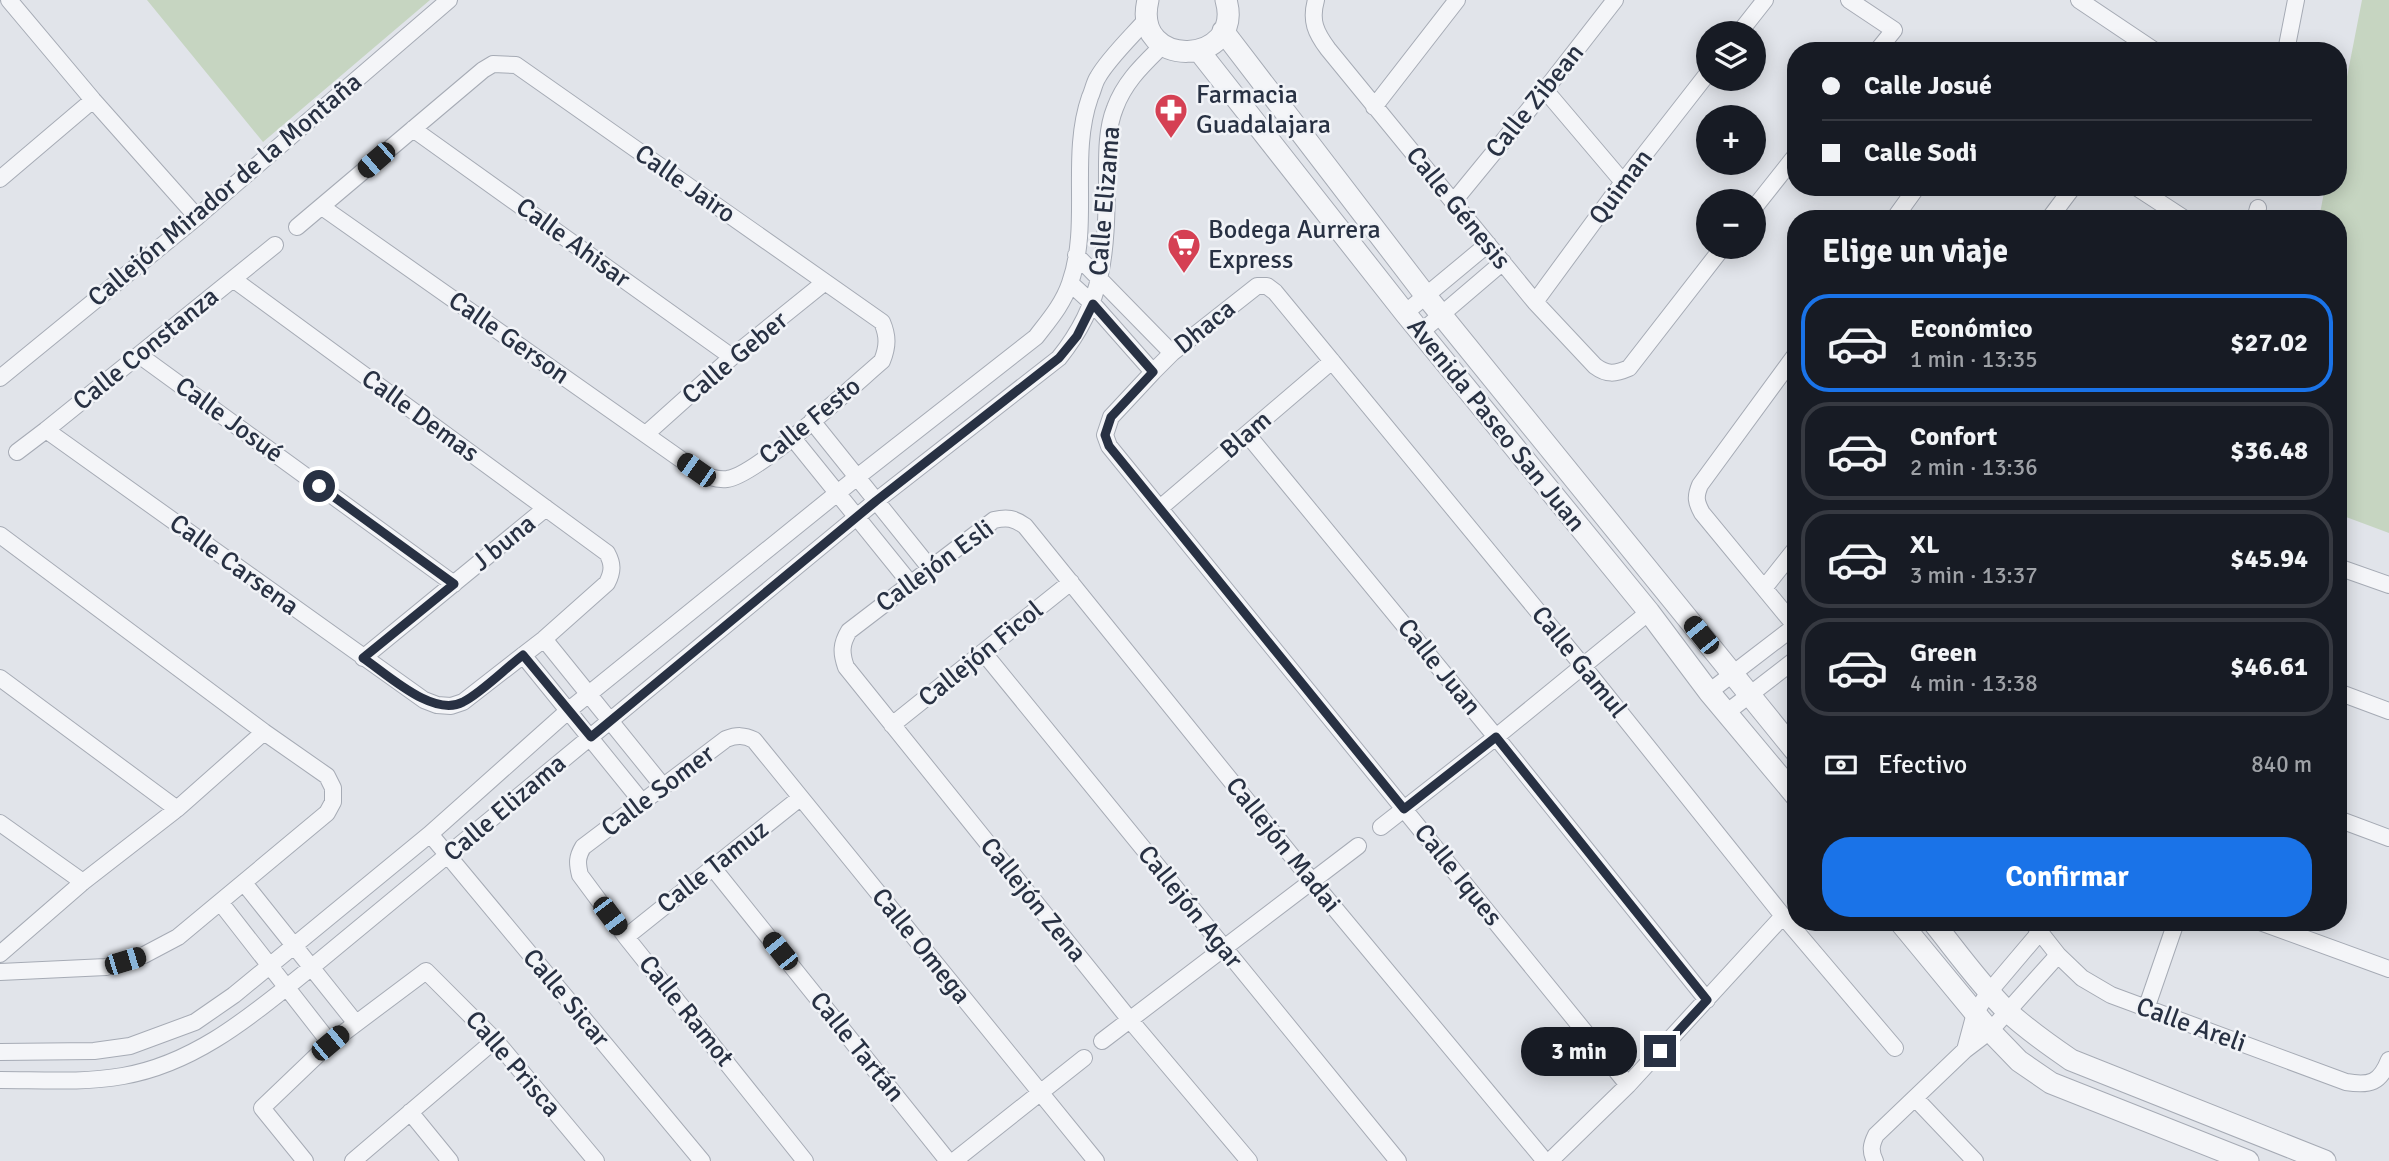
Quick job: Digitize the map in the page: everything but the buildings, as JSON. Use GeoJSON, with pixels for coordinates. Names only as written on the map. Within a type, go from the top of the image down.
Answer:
{"type":"FeatureCollection","features":[{"type":"Feature","properties":{"kind":"street"},"geometry":{"type":"LineString","coordinates":[[9,0],[93,100],[197,216]]}},
{"type":"Feature","properties":{"kind":"street","name":"Callejón Mirador de la Montaña"},"geometry":{"type":"LineString","coordinates":[[0,379],[197,216],[449,0]]}},
{"type":"Feature","properties":{"kind":"street"},"geometry":{"type":"LineString","coordinates":[[1147,10],[1156,38],[1163,45],[1181,52],[1199,51],[1209,46],[1223,31],[1227,19],[1226,0]]}},
{"type":"Feature","properties":{"kind":"street","name":"Calle Génesis"},"geometry":{"type":"LineString","coordinates":[[1316,0],[1313,24],[1318,36],[1535,302],[1595,366],[1605,373],[1616,373],[1629,368],[1714,259]]}},
{"type":"Feature","properties":{"kind":"street"},"geometry":{"type":"LineString","coordinates":[[1374,107],[1457,0]]}},
{"type":"Feature","properties":{"kind":"street","name":"Calle Zibean"},"geometry":{"type":"LineString","coordinates":[[1454,201],[1615,0]]}},
{"type":"Feature","properties":{"kind":"street"},"geometry":{"type":"LineString","coordinates":[[1748,21],[1765,0]]}},
{"type":"Feature","properties":{"kind":"street"},"geometry":{"type":"LineString","coordinates":[[1849,0],[1894,30],[1884,42]]}},
{"type":"Feature","properties":{"kind":"street"},"geometry":{"type":"LineString","coordinates":[[2078,0],[2141,42]]}},
{"type":"Feature","properties":{"kind":"street"},"geometry":{"type":"LineString","coordinates":[[2287,42],[2294,1]]}},
{"type":"Feature","properties":{"kind":"street","name":"Calle Elizama"},"geometry":{"type":"LineString","coordinates":[[0,1052],[94,1052],[130,1046],[195,1022],[234,996],[430,834],[569,710],[856,478],[1036,337],[1056,312],[1070,283],[1076,255],[1079,153],[1083,117],[1098,77],[1147,10]]}},
{"type":"Feature","properties":{"kind":"street","name":"Avenida Paseo San Juan"},"geometry":{"type":"LineString","coordinates":[[1223,31],[1426,296],[1787,741]]}},
{"type":"Feature","properties":{"kind":"street","name":"Calle Elizama"},"geometry":{"type":"LineString","coordinates":[[0,1080],[88,1080],[124,1076],[156,1068],[193,1053],[229,1032],[312,968],[876,501],[1059,358],[1077,336],[1093,304],[1100,278],[1106,215],[1107,151],[1114,110],[1130,78],[1163,45]]}},
{"type":"Feature","properties":{"kind":"street","name":"Avenida Paseo San Juan"},"geometry":{"type":"LineString","coordinates":[[1199,51],[1405,313],[1787,785]]}},
{"type":"Feature","properties":{"kind":"street","name":"Calle Jairo"},"geometry":{"type":"LineString","coordinates":[[413,129],[483,70],[493,64],[516,65],[882,322]]}},
{"type":"Feature","properties":{"kind":"street","name":"Quiman"},"geometry":{"type":"LineString","coordinates":[[1535,302],[1696,88]]}},
{"type":"Feature","properties":{"kind":"street"},"geometry":{"type":"LineString","coordinates":[[1545,90],[1623,182]]}},
{"type":"Feature","properties":{"kind":"street"},"geometry":{"type":"LineString","coordinates":[[0,179],[93,100]]}},
{"type":"Feature","properties":{"kind":"street"},"geometry":{"type":"LineString","coordinates":[[297,227],[413,129]]}},
{"type":"Feature","properties":{"kind":"street","name":"Calle Ahisar"},"geometry":{"type":"LineString","coordinates":[[413,129],[732,357]]}},
{"type":"Feature","properties":{"kind":"street"},"geometry":{"type":"LineString","coordinates":[[1766,193],[1787,166]]}},
{"type":"Feature","properties":{"kind":"street"},"geometry":{"type":"LineString","coordinates":[[2150,196],[2171,210]]}},
{"type":"Feature","properties":{"kind":"street","name":"Calle Gerson"},"geometry":{"type":"LineString","coordinates":[[322,207],[696,470]]}},
{"type":"Feature","properties":{"kind":"street"},"geometry":{"type":"LineString","coordinates":[[1405,313],[1488,244]]}},
{"type":"Feature","properties":{"kind":"street","name":"Calle Constanza"},"geometry":{"type":"LineString","coordinates":[[17,452],[275,246]]}},
{"type":"Feature","properties":{"kind":"street"},"geometry":{"type":"LineString","coordinates":[[1076,255],[1172,353]]}},
{"type":"Feature","properties":{"kind":"street"},"geometry":{"type":"LineString","coordinates":[[1421,332],[1503,262]]}},
{"type":"Feature","properties":{"kind":"street","name":"Calle Demas"},"geometry":{"type":"LineString","coordinates":[[233,279],[607,552],[612,563],[607,583],[544,639]]}},
{"type":"Feature","properties":{"kind":"street","name":"Calle Geber"},"geometry":{"type":"LineString","coordinates":[[646,434],[732,357],[825,282]]}},
{"type":"Feature","properties":{"kind":"street"},"geometry":{"type":"LineString","coordinates":[[1070,283],[1093,304],[1153,372]]}},
{"type":"Feature","properties":{"kind":"street","name":"Dhaca"},"geometry":{"type":"LineString","coordinates":[[1105,435],[1111,417],[1172,353],[1257,286]]}},
{"type":"Feature","properties":{"kind":"street","name":"Calle Gamul"},"geometry":{"type":"LineString","coordinates":[[1257,286],[1267,286],[1275,292],[1583,666],[1787,921]]}},
{"type":"Feature","properties":{"kind":"street","name":"Calle Festo"},"geometry":{"type":"LineString","coordinates":[[696,470],[713,479],[729,479],[747,472],[792,437],[882,361],[887,349],[887,335],[882,322]]}},
{"type":"Feature","properties":{"kind":"street","name":"Calle Josué"},"geometry":{"type":"LineString","coordinates":[[139,355],[454,584]]}},
{"type":"Feature","properties":{"kind":"street","name":"Blam"},"geometry":{"type":"LineString","coordinates":[[1160,508],[1332,361]]}},
{"type":"Feature","properties":{"kind":"street"},"geometry":{"type":"LineString","coordinates":[[1787,366],[1696,494],[1696,502],[1702,513],[1787,616]]}},
{"type":"Feature","properties":{"kind":"street"},"geometry":{"type":"LineString","coordinates":[[812,421],[930,568]]}},
{"type":"Feature","properties":{"kind":"street","name":"Calle Carsena"},"geometry":{"type":"LineString","coordinates":[[46,430],[424,700],[451,706],[463,702],[523,655]]}},
{"type":"Feature","properties":{"kind":"street","name":"Calle Juan"},"geometry":{"type":"LineString","coordinates":[[1247,433],[1707,1000]]}},
{"type":"Feature","properties":{"kind":"street","name":"Calle Iques"},"geometry":{"type":"LineString","coordinates":[[1105,435],[1109,446],[1628,1085]]}},
{"type":"Feature","properties":{"kind":"street"},"geometry":{"type":"LineString","coordinates":[[792,437],[910,583]]}},
{"type":"Feature","properties":{"kind":"street","name":"J buna"},"geometry":{"type":"LineString","coordinates":[[363,658],[546,508]]}},
{"type":"Feature","properties":{"kind":"street","name":"Callejón Esli"},"geometry":{"type":"LineString","coordinates":[[849,631],[994,520],[1005,517],[1025,526]]}},
{"type":"Feature","properties":{"kind":"street","name":"Callejón Madai"},"geometry":{"type":"LineString","coordinates":[[1025,526],[1312,881],[1548,1161]]}},
{"type":"Feature","properties":{"kind":"street"},"geometry":{"type":"LineString","coordinates":[[0,535],[327,776],[333,788],[333,802],[327,813],[177,937],[144,955],[106,967],[0,972]]}},
{"type":"Feature","properties":{"kind":"street"},"geometry":{"type":"LineString","coordinates":[[1765,587],[1787,559]]}},
{"type":"Feature","properties":{"kind":"street"},"geometry":{"type":"LineString","coordinates":[[2347,570],[2389,585]]}},
{"type":"Feature","properties":{"kind":"street","name":"Callejón Ficol"},"geometry":{"type":"LineString","coordinates":[[892,725],[1071,582]]}},
{"type":"Feature","properties":{"kind":"street"},"geometry":{"type":"LineString","coordinates":[[1381,827],[1649,612]]}},
{"type":"Feature","properties":{"kind":"street","name":"Callejón Zena"},"geometry":{"type":"LineString","coordinates":[[849,631],[843,642],[842,654],[846,667],[1130,1020],[1249,1161]]}},
{"type":"Feature","properties":{"kind":"street"},"geometry":{"type":"LineString","coordinates":[[1709,692],[1787,632]]}},
{"type":"Feature","properties":{"kind":"street"},"geometry":{"type":"LineString","coordinates":[[642,802],[523,655],[544,639],[662,785]]}},
{"type":"Feature","properties":{"kind":"street","name":"Callejón Agar"},"geometry":{"type":"LineString","coordinates":[[983,652],[1398,1161]]}},
{"type":"Feature","properties":{"kind":"street"},"geometry":{"type":"LineString","coordinates":[[1726,713],[1787,666]]}},
{"type":"Feature","properties":{"kind":"street"},"geometry":{"type":"LineString","coordinates":[[0,678],[177,809]]}},
{"type":"Feature","properties":{"kind":"street"},"geometry":{"type":"LineString","coordinates":[[2347,695],[2389,711]]}},
{"type":"Feature","properties":{"kind":"street"},"geometry":{"type":"LineString","coordinates":[[0,954],[83,882],[177,809],[264,732]]}},
{"type":"Feature","properties":{"kind":"street","name":"Calle Somer"},"geometry":{"type":"LineString","coordinates":[[578,856],[583,847],[662,785],[726,739],[744,735]]}},
{"type":"Feature","properties":{"kind":"street","name":"Calle Omega"},"geometry":{"type":"LineString","coordinates":[[744,735],[754,740],[1096,1161]]}},
{"type":"Feature","properties":{"kind":"street","name":"Calle Tamuz"},"geometry":{"type":"LineString","coordinates":[[626,937],[800,798]]}},
{"type":"Feature","properties":{"kind":"street"},"geometry":{"type":"LineString","coordinates":[[0,823],[83,882]]}},
{"type":"Feature","properties":{"kind":"street"},"geometry":{"type":"LineString","coordinates":[[2347,823],[2389,838]]}},
{"type":"Feature","properties":{"kind":"street","name":"Calle Sicar"},"geometry":{"type":"LineString","coordinates":[[430,834],[702,1161]]}},
{"type":"Feature","properties":{"kind":"street"},"geometry":{"type":"LineString","coordinates":[[1102,1041],[1358,846]]}},
{"type":"Feature","properties":{"kind":"street","name":"Calle Ramot"},"geometry":{"type":"LineString","coordinates":[[578,856],[580,875],[626,937],[805,1161]]}},
{"type":"Feature","properties":{"kind":"street","name":"Calle Tartán"},"geometry":{"type":"LineString","coordinates":[[713,868],[948,1161]]}},
{"type":"Feature","properties":{"kind":"street"},"geometry":{"type":"LineString","coordinates":[[244,883],[355,1022],[262,1108],[305,1161]]}},
{"type":"Feature","properties":{"kind":"street"},"geometry":{"type":"LineString","coordinates":[[220,902],[330,1043]]}},
{"type":"Feature","properties":{"kind":"street"},"geometry":{"type":"LineString","coordinates":[[1548,1161],[1628,1085],[1783,916]]}},
{"type":"Feature","properties":{"kind":"street","name":"Calle Gamul"},"geometry":{"type":"LineString","coordinates":[[1796,931],[1895,1048]]}},
{"type":"Feature","properties":{"kind":"street"},"geometry":{"type":"LineString","coordinates":[[1907,931],[1990,1031],[2020,1061],[2051,1083],[2248,1161]]}},
{"type":"Feature","properties":{"kind":"street"},"geometry":{"type":"LineString","coordinates":[[1940,931],[2008,1012],[2041,1040],[2071,1060],[2325,1161]]}},
{"type":"Feature","properties":{"kind":"street"},"geometry":{"type":"LineString","coordinates":[[1965,1050],[1975,1013],[2033,931]]}},
{"type":"Feature","properties":{"kind":"street","name":"Calle Areli"},"geometry":{"type":"LineString","coordinates":[[2038,931],[2082,978],[2111,995],[2146,1010],[2346,1082],[2362,1085],[2375,1081],[2385,1071],[2389,1060]]}},
{"type":"Feature","properties":{"kind":"street"},"geometry":{"type":"LineString","coordinates":[[2146,1010],[2173,931]]}},
{"type":"Feature","properties":{"kind":"street"},"geometry":{"type":"LineString","coordinates":[[2285,931],[2389,969]]}},
{"type":"Feature","properties":{"kind":"street"},"geometry":{"type":"LineString","coordinates":[[1873,1157],[1871,1143],[1876,1136],[1965,1050],[1990,1031],[2058,955]]}},
{"type":"Feature","properties":{"kind":"street","name":"Calle Prisca"},"geometry":{"type":"LineString","coordinates":[[355,1022],[426,971],[495,1040],[596,1161]]}},
{"type":"Feature","properties":{"kind":"street"},"geometry":{"type":"LineString","coordinates":[[353,1161],[495,1040]]}},
{"type":"Feature","properties":{"kind":"street"},"geometry":{"type":"LineString","coordinates":[[954,1161],[1084,1058]]}},
{"type":"Feature","properties":{"kind":"street"},"geometry":{"type":"LineString","coordinates":[[1915,1098],[1975,1161]]}},
{"type":"Feature","properties":{"kind":"street"},"geometry":{"type":"LineString","coordinates":[[410,1112],[450,1161]]}},
{"type":"Feature","properties":{"kind":"green space"},"geometry":{"type":"Polygon","coordinates":[[[147,0],[430,0],[263,142],[147,0]]]}},
{"type":"Feature","properties":{"kind":"green space"},"geometry":{"type":"Polygon","coordinates":[[[2362,0],[2389,0],[2389,533],[2347,517],[2347,210],[2321,210],[2323,196],[2347,196],[2347,77],[2362,0]]]}},
{"type":"Feature","properties":{"kind":"place","name":"Farmacia Guadalajara"},"geometry":{"type":"Point","coordinates":[1171,140]}},
{"type":"Feature","properties":{"kind":"place","name":"Bodega Aurrera Express"},"geometry":{"type":"Point","coordinates":[1184,275]}},
{"type":"Feature","properties":{"kind":"route"},"geometry":{"type":"LineString","coordinates":[[319,486],[454,584],[363,658],[424,700],[451,706],[463,702],[523,655],[591,737],[876,501],[1059,358],[1077,336],[1093,304],[1153,372],[1111,417],[1105,435],[1109,446],[1404,809],[1496,737],[1707,1000],[1660,1051]]}}]}
